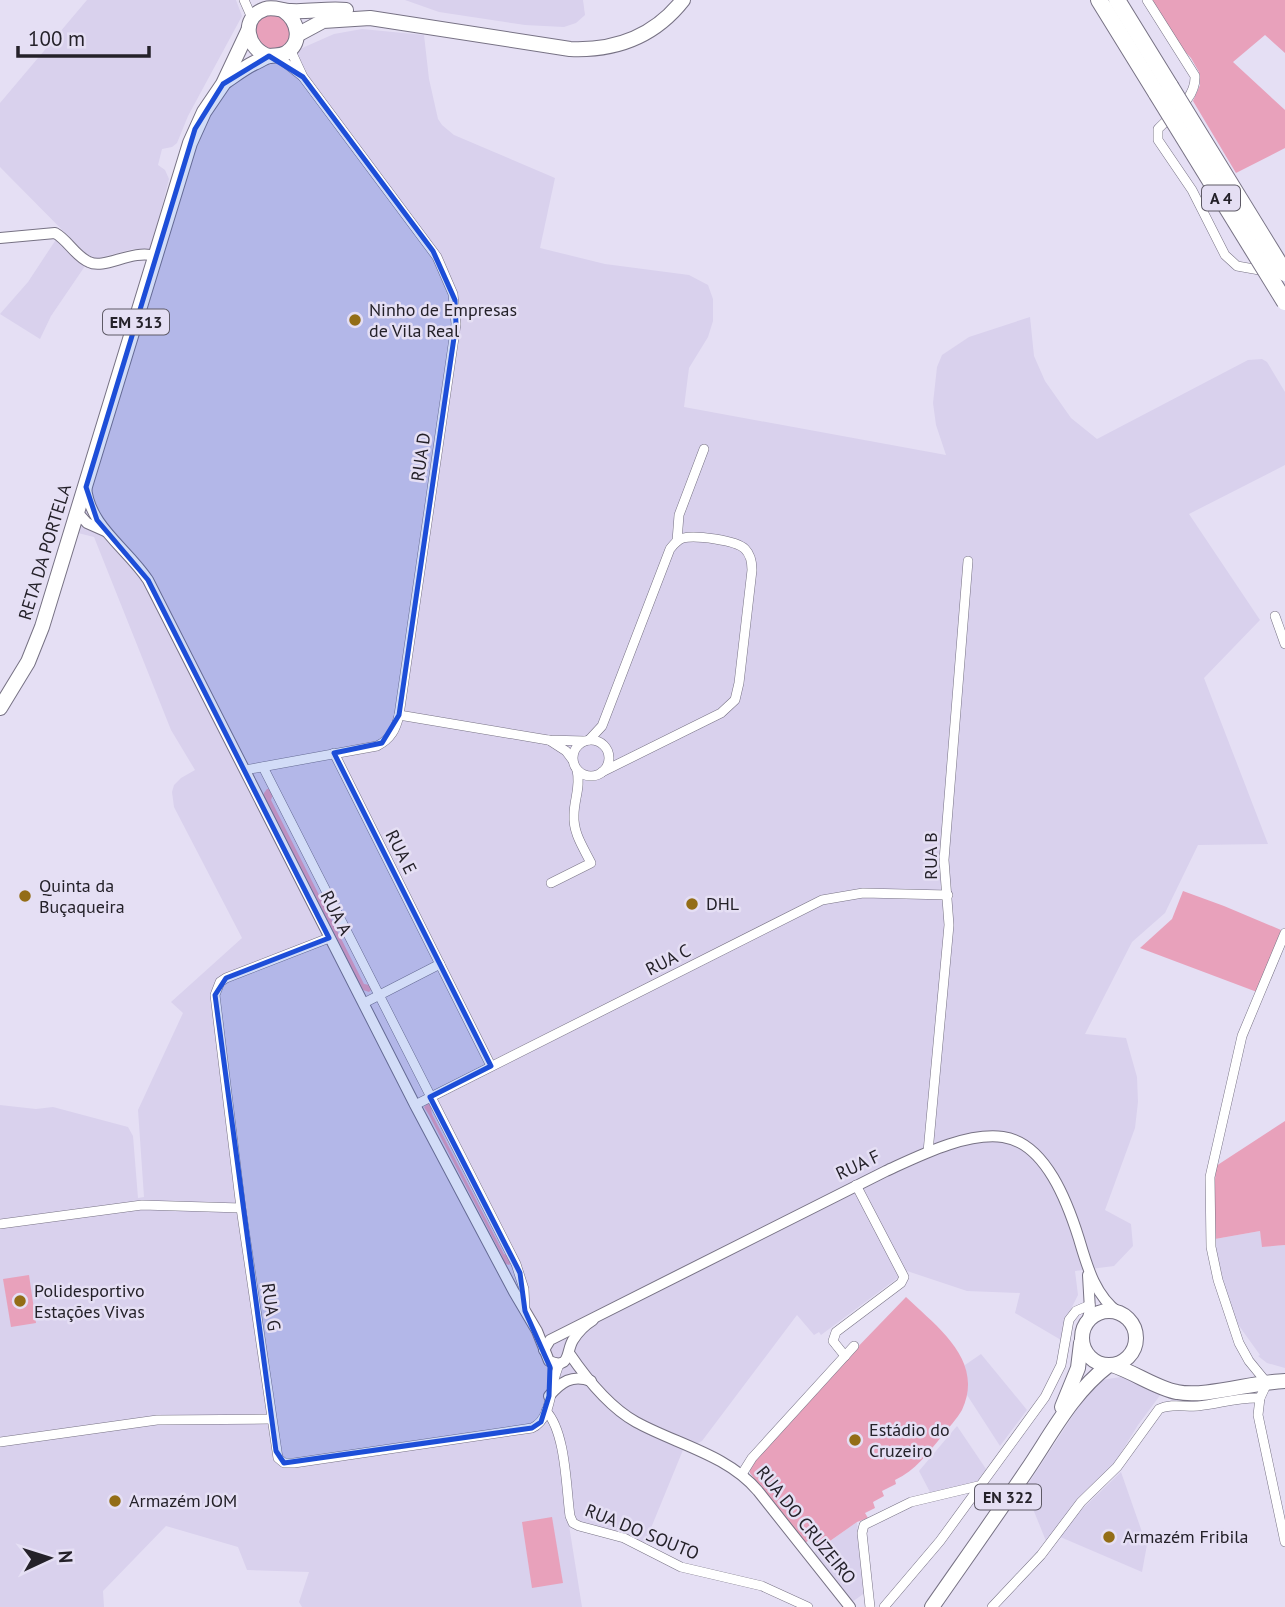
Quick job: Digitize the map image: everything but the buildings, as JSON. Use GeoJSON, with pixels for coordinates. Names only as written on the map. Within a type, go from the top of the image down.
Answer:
{"type":"FeatureCollection","features":[{"type":"Feature","properties":{"kind":"highway","name":"A 4"},"geometry":{"type":"LineString","coordinates":[[1097,0],[1188,115],[1285,273]]}},
{"type":"Feature","properties":{"kind":"highway","name":"A 4"},"geometry":{"type":"LineString","coordinates":[[1117,0],[1285,302]]}},
{"type":"Feature","properties":{"kind":"highway"},"geometry":{"type":"LineString","coordinates":[[1125,0],[1167,88]]}},
{"type":"Feature","properties":{"kind":"main road","name":"EM 313"},"geometry":{"type":"LineString","coordinates":[[87,484],[192,136],[223,84],[250,25],[265,9],[341,10],[370,18],[589,50],[619,45],[645,34],[673,13],[683,0]]}},
{"type":"Feature","properties":{"kind":"main road"},"geometry":{"type":"LineString","coordinates":[[279,9],[294,21],[294,42]]}},
{"type":"Feature","properties":{"kind":"main road","name":"EM 313"},"geometry":{"type":"LineString","coordinates":[[223,84],[247,67],[273,56],[323,21],[370,18]]}},
{"type":"Feature","properties":{"kind":"main road"},"geometry":{"type":"LineString","coordinates":[[250,25],[252,45],[262,54],[273,56]]}},
{"type":"Feature","properties":{"kind":"main road","name":"RETA DA PORTELA"},"geometry":{"type":"LineString","coordinates":[[0,708],[33,651],[57,584],[87,484]]}},
{"type":"Feature","properties":{"kind":"main road"},"geometry":{"type":"LineString","coordinates":[[1087,1322],[1101,1312],[1119,1313],[1131,1323],[1139,1361],[1151,1381]]}},
{"type":"Feature","properties":{"kind":"main road","name":"EN 322"},"geometry":{"type":"LineString","coordinates":[[1054,1427],[1078,1368],[1083,1328],[1087,1322]]}},
{"type":"Feature","properties":{"kind":"main road"},"geometry":{"type":"LineString","coordinates":[[1082,1342],[1090,1357],[1100,1364],[1111,1365],[1167,1389],[1185,1393],[1285,1381]]}},
{"type":"Feature","properties":{"kind":"main road","name":"EN 322"},"geometry":{"type":"LineString","coordinates":[[932,1607],[1054,1427],[1088,1382],[1111,1365],[1126,1359],[1135,1346]]}},
{"type":"Feature","properties":{"kind":"street"},"geometry":{"type":"LineString","coordinates":[[244,0],[250,25]]}},
{"type":"Feature","properties":{"kind":"street"},"geometry":{"type":"LineString","coordinates":[[257,0],[279,9]]}},
{"type":"Feature","properties":{"kind":"street"},"geometry":{"type":"LineString","coordinates":[[1147,0],[1195,76],[1191,94],[1158,129],[1158,140],[1192,190],[1229,260],[1247,268],[1285,273]]}},
{"type":"Feature","properties":{"kind":"street"},"geometry":{"type":"LineString","coordinates":[[294,42],[303,77]]}},
{"type":"Feature","properties":{"kind":"street"},"geometry":{"type":"LineString","coordinates":[[273,56],[303,77]]}},
{"type":"Feature","properties":{"kind":"street","name":"RUA D"},"geometry":{"type":"LineString","coordinates":[[245,771],[377,746],[387,741],[393,732],[399,715],[456,324],[455,300],[437,257],[303,77]]}},
{"type":"Feature","properties":{"kind":"street"},"geometry":{"type":"LineString","coordinates":[[0,238],[53,232],[87,261],[96,264],[139,253],[155,256]]}},
{"type":"Feature","properties":{"kind":"street"},"geometry":{"type":"LineString","coordinates":[[677,541],[679,515],[704,449]]}},
{"type":"Feature","properties":{"kind":"street"},"geometry":{"type":"LineString","coordinates":[[87,484],[89,503],[96,523]]}},
{"type":"Feature","properties":{"kind":"street"},"geometry":{"type":"LineString","coordinates":[[78,513],[90,514],[96,523]]}},
{"type":"Feature","properties":{"kind":"street"},"geometry":{"type":"LineString","coordinates":[[72,529],[96,523]]}},
{"type":"Feature","properties":{"kind":"street","name":"RUA A"},"geometry":{"type":"LineString","coordinates":[[96,523],[127,551],[148,580],[415,1105],[541,1339],[545,1354]]}},
{"type":"Feature","properties":{"kind":"street"},"geometry":{"type":"LineString","coordinates":[[572,759],[576,748],[602,726],[670,548],[677,541],[690,537],[734,542],[743,547],[751,557],[752,570],[738,692],[733,703],[724,711],[592,777],[578,793]]}},
{"type":"Feature","properties":{"kind":"street","name":"RUA B"},"geometry":{"type":"LineString","coordinates":[[928,1152],[949,925],[944,854],[968,561]]}},
{"type":"Feature","properties":{"kind":"street"},"geometry":{"type":"LineString","coordinates":[[1275,616],[1285,644]]}},
{"type":"Feature","properties":{"kind":"street"},"geometry":{"type":"LineString","coordinates":[[399,715],[548,740],[587,741],[626,761]]}},
{"type":"Feature","properties":{"kind":"street"},"geometry":{"type":"LineString","coordinates":[[602,726],[608,763],[602,772]]}},
{"type":"Feature","properties":{"kind":"street"},"geometry":{"type":"LineString","coordinates":[[548,740],[563,749],[577,770],[578,793],[574,825],[591,863],[551,883]]}},
{"type":"Feature","properties":{"kind":"street","name":"RUA E"},"geometry":{"type":"LineString","coordinates":[[334,753],[491,1066]]}},
{"type":"Feature","properties":{"kind":"street"},"geometry":{"type":"LineString","coordinates":[[263,767],[516,1264],[524,1289],[526,1311],[556,1338],[564,1341],[565,1356]]}},
{"type":"Feature","properties":{"kind":"street"},"geometry":{"type":"LineString","coordinates":[[577,770],[592,777]]}},
{"type":"Feature","properties":{"kind":"street","name":"RUA C"},"geometry":{"type":"LineString","coordinates":[[415,1105],[822,900],[863,893],[948,895]]}},
{"type":"Feature","properties":{"kind":"street"},"geometry":{"type":"LineString","coordinates":[[1285,933],[1242,1036],[1210,1181],[1212,1252],[1224,1303],[1239,1343],[1267,1382],[1259,1398],[1259,1422],[1285,1542]]}},
{"type":"Feature","properties":{"kind":"street","name":"RUA G"},"geometry":{"type":"LineString","coordinates":[[329,937],[226,978],[216,990],[241,1208],[278,1458],[289,1464],[532,1428],[541,1422],[546,1411]]}},
{"type":"Feature","properties":{"kind":"street"},"geometry":{"type":"LineString","coordinates":[[364,1003],[440,964]]}},
{"type":"Feature","properties":{"kind":"street","name":"RUA F"},"geometry":{"type":"LineString","coordinates":[[556,1338],[856,1185],[928,1152],[963,1141],[996,1136],[1009,1138],[1029,1150],[1050,1172],[1074,1222],[1087,1265]]}},
{"type":"Feature","properties":{"kind":"street"},"geometry":{"type":"LineString","coordinates":[[845,1356],[834,1343],[836,1332],[901,1283],[904,1277],[856,1185]]}},
{"type":"Feature","properties":{"kind":"street"},"geometry":{"type":"LineString","coordinates":[[0,1224],[142,1205],[241,1208]]}},
{"type":"Feature","properties":{"kind":"street"},"geometry":{"type":"LineString","coordinates":[[1087,1265],[1090,1305],[1087,1322]]}},
{"type":"Feature","properties":{"kind":"street"},"geometry":{"type":"LineString","coordinates":[[1087,1265],[1102,1297],[1119,1313]]}},
{"type":"Feature","properties":{"kind":"street"},"geometry":{"type":"LineString","coordinates":[[884,1607],[935,1548],[1051,1388],[1061,1365],[1069,1320],[1076,1311],[1090,1305]]}},
{"type":"Feature","properties":{"kind":"street"},"geometry":{"type":"LineString","coordinates":[[546,1411],[556,1371],[578,1332],[593,1320]]}},
{"type":"Feature","properties":{"kind":"street"},"geometry":{"type":"LineString","coordinates":[[549,1396],[550,1372],[545,1354],[547,1342],[556,1338]]}},
{"type":"Feature","properties":{"kind":"street"},"geometry":{"type":"LineString","coordinates":[[742,1474],[752,1458],[854,1346]]}},
{"type":"Feature","properties":{"kind":"street"},"geometry":{"type":"LineString","coordinates":[[545,1354],[552,1363],[565,1356]]}},
{"type":"Feature","properties":{"kind":"street","name":"RUA DO CRUZEIRO"},"geometry":{"type":"LineString","coordinates":[[565,1356],[620,1411],[636,1422],[742,1474],[850,1607]]}},
{"type":"Feature","properties":{"kind":"street"},"geometry":{"type":"LineString","coordinates":[[549,1396],[567,1380],[580,1378],[590,1381]]}},
{"type":"Feature","properties":{"kind":"street"},"geometry":{"type":"LineString","coordinates":[[992,1607],[1029,1569],[1082,1502],[1117,1466],[1159,1409],[1169,1405],[1205,1405],[1238,1398],[1259,1398]]}},
{"type":"Feature","properties":{"kind":"street","name":"RUA DO SOUTO"},"geometry":{"type":"LineString","coordinates":[[546,1411],[554,1422],[558,1436],[573,1523],[624,1538],[690,1570],[762,1586],[808,1607]]}},
{"type":"Feature","properties":{"kind":"street"},"geometry":{"type":"LineString","coordinates":[[0,1442],[157,1420],[271,1419]]}},
{"type":"Feature","properties":{"kind":"street"},"geometry":{"type":"LineString","coordinates":[[870,1607],[862,1531],[864,1525],[911,1502],[978,1486]]}},
{"type":"Feature","properties":{"kind":"highlighted area"},"geometry":{"type":"Polygon","coordinates":[[[269,56],[303,77],[433,251],[455,300],[456,324],[399,715],[382,743],[334,753],[491,1066],[430,1097],[520,1273],[525,1311],[550,1367],[549,1396],[541,1422],[532,1428],[284,1463],[276,1451],[215,995],[226,978],[329,938],[148,580],[97,520],[86,487],[195,129],[223,84],[269,56]]]}},
{"type":"Feature","properties":{"kind":"shaded area"},"geometry":{"type":"Polygon","coordinates":[[[87,0],[236,0],[242,16],[188,116],[177,143],[162,149],[158,165],[165,170],[169,179],[151,249],[133,249],[95,259],[88,256],[0,167],[0,103],[87,0]]]}},
{"type":"Feature","properties":{"kind":"shaded area"},"geometry":{"type":"Polygon","coordinates":[[[405,0],[583,0],[585,15],[576,23],[564,27],[525,25],[439,12],[405,0]]]}},
{"type":"Feature","properties":{"kind":"shaded area"},"geometry":{"type":"Polygon","coordinates":[[[1151,0],[1285,0],[1285,53],[1265,35],[1233,62],[1285,110],[1285,148],[1236,173],[1193,101],[1200,85],[1199,72],[1191,58],[1175,41],[1151,0]]]}},
{"type":"Feature","properties":{"kind":"shaded area"},"geometry":{"type":"Polygon","coordinates":[[[272,14],[285,19],[290,32],[285,45],[272,50],[259,45],[254,32],[259,19],[272,14]]]}},
{"type":"Feature","properties":{"kind":"shaded area"},"geometry":{"type":"Polygon","coordinates":[[[362,29],[424,35],[429,79],[438,119],[442,125],[454,135],[555,178],[540,248],[605,264],[689,275],[708,285],[713,299],[713,321],[708,337],[689,368],[684,407],[946,455],[936,425],[933,403],[937,367],[942,355],[969,337],[1030,317],[1034,356],[1045,381],[1071,418],[1097,439],[1248,360],[1262,359],[1267,362],[1285,392],[1285,465],[1189,514],[1260,620],[1204,678],[1268,844],[1198,845],[1165,913],[1132,942],[1085,1034],[1126,1038],[1137,1077],[1135,1128],[1105,1210],[1131,1224],[1133,1246],[1114,1266],[1075,1271],[1078,1295],[1063,1325],[1061,1340],[1015,1313],[1020,1293],[967,1291],[907,1271],[821,1335],[819,1332],[814,1335],[797,1315],[702,1441],[683,1450],[644,1545],[568,1519],[582,1607],[302,1607],[299,1602],[309,1572],[247,1570],[238,1547],[166,1526],[103,1591],[104,1607],[0,1607],[0,1105],[36,1109],[53,1107],[128,1127],[133,1136],[138,1198],[144,1197],[138,1110],[183,1013],[171,1002],[242,938],[174,807],[174,785],[195,770],[171,730],[94,537],[78,533],[203,124],[230,82],[334,34],[362,29]]]}},
{"type":"Feature","properties":{"kind":"shaded area"},"geometry":{"type":"Polygon","coordinates":[[[57,238],[85,266],[51,316],[40,339],[0,314],[28,282],[57,238]]]}},
{"type":"Feature","properties":{"kind":"shaded area"},"geometry":{"type":"Polygon","coordinates":[[[267,789],[273,794],[271,800],[364,984],[370,985],[369,992],[363,990],[264,796],[267,789]]]}},
{"type":"Feature","properties":{"kind":"shaded area"},"geometry":{"type":"Polygon","coordinates":[[[1183,891],[1281,930],[1257,992],[1140,948],[1172,919],[1183,891]]]}},
{"type":"Feature","properties":{"kind":"shaded area"},"geometry":{"type":"Polygon","coordinates":[[[428,1103],[504,1254],[509,1256],[509,1265],[503,1263],[502,1256],[424,1107],[428,1103]]]}},
{"type":"Feature","properties":{"kind":"shaded area"},"geometry":{"type":"Polygon","coordinates":[[[1285,1121],[1285,1245],[1262,1247],[1260,1231],[1215,1239],[1216,1166],[1285,1121]]]}},
{"type":"Feature","properties":{"kind":"shaded area"},"geometry":{"type":"Polygon","coordinates":[[[1260,1231],[1263,1247],[1285,1245],[1285,1368],[1267,1363],[1258,1356],[1260,1355],[1232,1316],[1216,1250],[1215,1239],[1260,1231]]]}},
{"type":"Feature","properties":{"kind":"shaded area","name":"Polidesportivo Estações Vivas"},"geometry":{"type":"Polygon","coordinates":[[[29,1275],[36,1323],[11,1327],[3,1279],[29,1275]]]}},
{"type":"Feature","properties":{"kind":"shaded area","name":"Estádio do Cruzeiro"},"geometry":{"type":"Polygon","coordinates":[[[906,1297],[943,1333],[963,1360],[967,1375],[967,1392],[962,1410],[921,1461],[895,1480],[896,1484],[882,1491],[884,1496],[873,1502],[875,1508],[865,1513],[868,1518],[857,1522],[820,1548],[812,1538],[805,1543],[750,1473],[750,1466],[906,1297]]]}},
{"type":"Feature","properties":{"kind":"shaded area"},"geometry":{"type":"Polygon","coordinates":[[[981,1354],[1027,1410],[1000,1446],[967,1395],[965,1365],[981,1354]]]}},
{"type":"Feature","properties":{"kind":"shaded area"},"geometry":{"type":"Polygon","coordinates":[[[1121,1377],[1161,1394],[1114,1464],[1079,1497],[1046,1541],[1025,1489],[1087,1394],[1101,1380],[1121,1377]]]}},
{"type":"Feature","properties":{"kind":"shaded area"},"geometry":{"type":"Polygon","coordinates":[[[957,1426],[986,1469],[976,1483],[931,1494],[919,1471],[957,1426]]]}},
{"type":"Feature","properties":{"kind":"shaded area"},"geometry":{"type":"Polygon","coordinates":[[[1121,1472],[1142,1532],[1148,1539],[1142,1572],[1058,1536],[1121,1472]]]}},
{"type":"Feature","properties":{"kind":"shaded area"},"geometry":{"type":"Polygon","coordinates":[[[552,1517],[563,1583],[532,1588],[522,1522],[552,1517]]]}},
{"type":"Feature","properties":{"kind":"shaded area"},"geometry":{"type":"Polygon","coordinates":[[[857,1522],[866,1592],[852,1602],[813,1553],[857,1522]]]}},
{"type":"Feature","properties":{"kind":"place","name":"Ninho de Empresas de Vila Real"},"geometry":{"type":"Point","coordinates":[355,320]}},
{"type":"Feature","properties":{"kind":"place","name":"Quinta da Buçaqueira"},"geometry":{"type":"Point","coordinates":[25,896]}},
{"type":"Feature","properties":{"kind":"place","name":"DHL"},"geometry":{"type":"Point","coordinates":[692,904]}},
{"type":"Feature","properties":{"kind":"place","name":"Polidesportivo Estações Vivas"},"geometry":{"type":"Point","coordinates":[20,1301]}},
{"type":"Feature","properties":{"kind":"place","name":"Estádio do Cruzeiro"},"geometry":{"type":"Point","coordinates":[855,1440]}},
{"type":"Feature","properties":{"kind":"place","name":"Armazém JOM"},"geometry":{"type":"Point","coordinates":[115,1501]}},
{"type":"Feature","properties":{"kind":"place","name":"Armazém Fribila"},"geometry":{"type":"Point","coordinates":[1109,1537]}}]}
